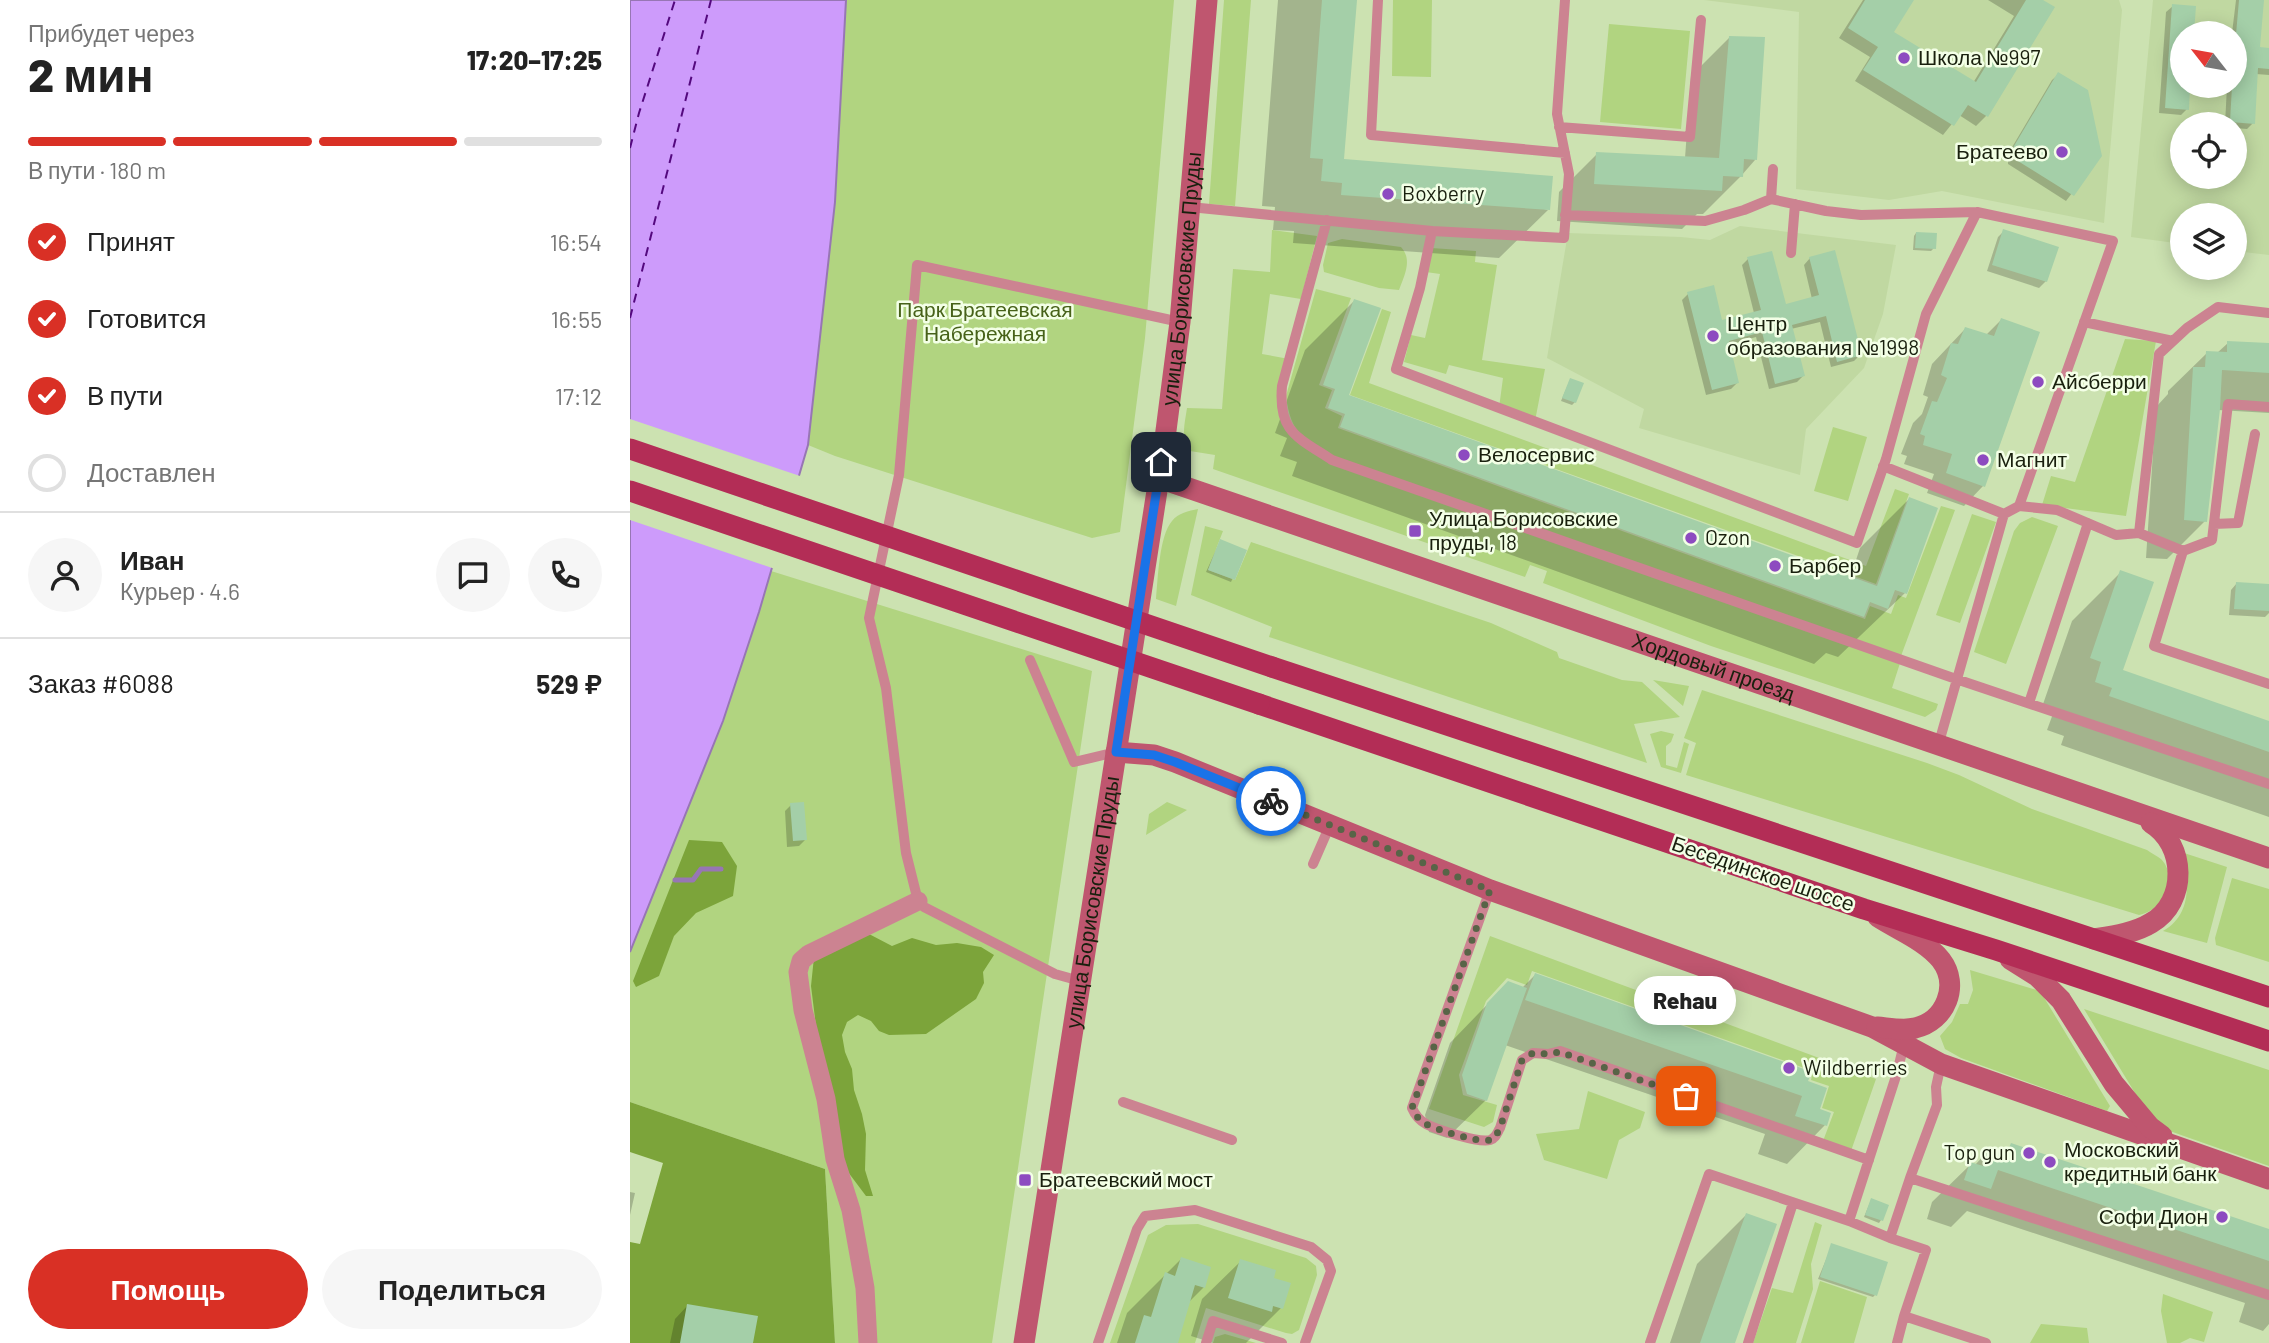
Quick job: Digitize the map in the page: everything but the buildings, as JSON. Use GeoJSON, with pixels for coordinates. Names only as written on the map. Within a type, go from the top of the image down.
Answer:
{"type":"FeatureCollection","features":[{"type":"Feature","properties":{"kind":"main road","name":"улица Борисовские Пруды"},"geometry":{"type":"LineString","coordinates":[[1024,1343],[1159,478],[1180,322],[1207,0]]}},
{"type":"Feature","properties":{"kind":"main road","name":"Бесединское шоссе"},"geometry":{"type":"LineString","coordinates":[[630,449],[1272,667],[2269,997]]}},
{"type":"Feature","properties":{"kind":"main road","name":"Хордовый проезд"},"geometry":{"type":"LineString","coordinates":[[1159,478],[2269,858]]}},
{"type":"Feature","properties":{"kind":"main road","name":"Бесединское шоссе"},"geometry":{"type":"LineString","coordinates":[[630,491],[1864,909],[2269,1041]]}},
{"type":"Feature","properties":{"kind":"main road"},"geometry":{"type":"LineString","coordinates":[[1116,752],[1154,755],[1175,762],[1490,890],[1872,1027],[1941,1064],[2269,1178]]}},
{"type":"Feature","properties":{"kind":"main road"},"geometry":{"type":"LineString","coordinates":[[2094,939],[2124,933],[2152,923],[2166,911],[2174,894],[2178,875],[2177,856],[2168,837],[2161,829],[2134,813]]}},
{"type":"Feature","properties":{"kind":"main road"},"geometry":{"type":"LineString","coordinates":[[1864,909],[1930,949],[1941,960],[1950,977],[1949,996],[1943,1010],[1929,1023],[1913,1029],[1872,1027]]}},
{"type":"Feature","properties":{"kind":"main road"},"geometry":{"type":"LineString","coordinates":[[1996,950],[2037,976],[2061,1000],[2114,1084],[2150,1127],[2172,1144]]}},
{"type":"Feature","properties":{"kind":"street"},"geometry":{"type":"LineString","coordinates":[[867,1343],[865,1288],[851,1210],[835,1159],[826,1100],[803,1010],[798,972],[801,961],[809,954],[918,901]]}},
{"type":"Feature","properties":{"kind":"lane"},"geometry":{"type":"LineString","coordinates":[[1378,0],[1371,135],[1564,152]]}},
{"type":"Feature","properties":{"kind":"lane"},"geometry":{"type":"LineString","coordinates":[[1191,207],[1432,230],[1564,238],[1569,174],[1557,114],[1565,0]]}},
{"type":"Feature","properties":{"kind":"lane"},"geometry":{"type":"LineString","coordinates":[[1559,127],[1690,137],[1701,20]]}},
{"type":"Feature","properties":{"kind":"lane"},"geometry":{"type":"LineString","coordinates":[[1771,199],[1773,169]]}},
{"type":"Feature","properties":{"kind":"lane"},"geometry":{"type":"LineString","coordinates":[[1565,215],[1705,221],[1771,199],[1861,215],[1978,212],[2113,241],[2020,506]]}},
{"type":"Feature","properties":{"kind":"lane"},"geometry":{"type":"LineString","coordinates":[[1791,253],[1795,204]]}},
{"type":"Feature","properties":{"kind":"lane"},"geometry":{"type":"LineString","coordinates":[[1432,230],[1420,288],[1396,369],[1857,543],[1883,466],[1926,314],[1978,212]]}},
{"type":"Feature","properties":{"kind":"lane"},"geometry":{"type":"LineString","coordinates":[[1327,220],[1282,386],[1280,405],[1290,433],[1332,460],[1956,678],[2269,783]]}},
{"type":"Feature","properties":{"kind":"lane"},"geometry":{"type":"LineString","coordinates":[[1081,981],[1055,974],[940,917],[918,901],[906,853],[886,688],[869,618],[899,475],[917,265],[1180,322]]}},
{"type":"Feature","properties":{"kind":"lane"},"geometry":{"type":"LineString","coordinates":[[2139,533],[2160,354],[2187,328],[2218,307],[2269,313]]}},
{"type":"Feature","properties":{"kind":"lane"},"geometry":{"type":"LineString","coordinates":[[2084,322],[2173,341]]}},
{"type":"Feature","properties":{"kind":"lane"},"geometry":{"type":"LineString","coordinates":[[1938,746],[2004,514],[2020,506],[2057,510],[2116,535],[2139,533],[2183,551],[2212,540],[2228,404],[2269,407]]}},
{"type":"Feature","properties":{"kind":"lane"},"geometry":{"type":"LineString","coordinates":[[2214,524],[2238,523],[2255,434]]}},
{"type":"Feature","properties":{"kind":"lane"},"geometry":{"type":"LineString","coordinates":[[1883,466],[2004,514]]}},
{"type":"Feature","properties":{"kind":"lane"},"geometry":{"type":"LineString","coordinates":[[2029,703],[2088,523]]}},
{"type":"Feature","properties":{"kind":"lane"},"geometry":{"type":"LineString","coordinates":[[2183,551],[2154,646],[2269,684]]}},
{"type":"Feature","properties":{"kind":"lane"},"geometry":{"type":"LineString","coordinates":[[1030,660],[1074,762],[1116,752]]}},
{"type":"Feature","properties":{"kind":"lane"},"geometry":{"type":"LineString","coordinates":[[1312,864],[1330,825]]}},
{"type":"Feature","properties":{"kind":"lane"},"geometry":{"type":"LineString","coordinates":[[1490,890],[1412,1108],[1415,1116],[1426,1124],[1477,1140],[1495,1137],[1522,1060],[1533,1053],[1560,1052],[1869,1160]]}},
{"type":"Feature","properties":{"kind":"lane"},"geometry":{"type":"LineString","coordinates":[[1849,1221],[1904,1044]]}},
{"type":"Feature","properties":{"kind":"lane"},"geometry":{"type":"LineString","coordinates":[[1891,1238],[1937,1105],[1936,1087],[1941,1064]]}},
{"type":"Feature","properties":{"kind":"lane"},"geometry":{"type":"LineString","coordinates":[[1123,1102],[1232,1140]]}},
{"type":"Feature","properties":{"kind":"lane"},"geometry":{"type":"LineString","coordinates":[[1650,1343],[1709,1174],[1926,1250],[1898,1343]]}},
{"type":"Feature","properties":{"kind":"lane"},"geometry":{"type":"LineString","coordinates":[[1910,1178],[2269,1296]]}},
{"type":"Feature","properties":{"kind":"lane"},"geometry":{"type":"LineString","coordinates":[[1748,1343],[1793,1203]]}},
{"type":"Feature","properties":{"kind":"lane"},"geometry":{"type":"LineString","coordinates":[[1098,1343],[1137,1228],[1145,1216],[1195,1210],[1311,1247],[1327,1260],[1331,1271],[1305,1343]]}},
{"type":"Feature","properties":{"kind":"lane"},"geometry":{"type":"LineString","coordinates":[[1904,1316],[1986,1343]]}},
{"type":"Feature","properties":{"kind":"lane"},"geometry":{"type":"LineString","coordinates":[[1206,1343],[1213,1321],[1282,1343]]}},
{"type":"Feature","properties":{"kind":"shaded area"},"geometry":{"type":"Polygon","coordinates":[[[630,0],[846,0],[835,202],[808,445],[759,612],[723,721],[630,952],[630,0]]]}},
{"type":"Feature","properties":{"kind":"shaded area"},"geometry":{"type":"Polygon","coordinates":[[[1704,0],[2119,0],[2122,10],[2104,223],[1942,191],[1889,200],[1796,189],[1799,12],[1704,0]]]}},
{"type":"Feature","properties":{"kind":"shaded area"},"geometry":{"type":"Polygon","coordinates":[[[2153,0],[2269,0],[2269,255],[2247,252],[2247,203],[2170,203],[2170,242],[2131,237],[2153,0]]]}},
{"type":"Feature","properties":{"kind":"shaded area","name":"Центр образования №1998"},"geometry":{"type":"Polygon","coordinates":[[[1740,226],[1896,245],[1883,314],[1864,368],[1806,429],[1800,475],[1639,428],[1644,409],[1547,358],[1568,233],[1710,240],[1740,226]]]}},
{"type":"Feature","properties":{"kind":"green space","name":"Парк Братеевская Набережная"},"geometry":{"type":"Polygon","coordinates":[[[846,0],[1174,0],[1145,338],[1120,532],[1092,538],[808,445],[835,202],[846,0]]]}},
{"type":"Feature","properties":{"kind":"green space"},"geometry":{"type":"Polygon","coordinates":[[[1224,0],[1251,0],[1235,206],[1209,204],[1224,0]]]}},
{"type":"Feature","properties":{"kind":"green space"},"geometry":{"type":"Polygon","coordinates":[[[1393,0],[1432,0],[1431,77],[1392,76],[1393,0]]]}},
{"type":"Feature","properties":{"kind":"green space"},"geometry":{"type":"Polygon","coordinates":[[[1609,24],[1690,31],[1681,129],[1600,122],[1609,24]]]}},
{"type":"Feature","properties":{"kind":"green space"},"geometry":{"type":"Polygon","coordinates":[[[1272,230],[1317,236],[1301,299],[1270,294],[1262,354],[1289,359],[1282,386],[1290,433],[1332,460],[1901,660],[1892,688],[1938,704],[1936,710],[1925,717],[1711,646],[1543,583],[1547,571],[1530,565],[1525,577],[1213,469],[1215,455],[1190,451],[1187,446],[1184,430],[1187,408],[1222,409],[1233,269],[1270,272],[1272,230]]]}},
{"type":"Feature","properties":{"kind":"green space"},"geometry":{"type":"Polygon","coordinates":[[[1342,239],[1401,247],[1407,263],[1399,290],[1379,288],[1324,272],[1328,243],[1342,239]]]}},
{"type":"Feature","properties":{"kind":"green space"},"geometry":{"type":"Polygon","coordinates":[[[1431,248],[1476,251],[1475,262],[1497,265],[1482,360],[1545,369],[1535,421],[1499,408],[1503,378],[1449,365],[1446,374],[1404,362],[1411,335],[1425,338],[1440,274],[1426,272],[1431,248]]]}},
{"type":"Feature","properties":{"kind":"green space"},"geometry":{"type":"Polygon","coordinates":[[[1316,289],[1351,298],[1319,385],[1332,390],[1325,408],[1342,416],[1338,428],[1865,619],[1870,606],[1891,614],[1898,595],[1906,598],[1941,506],[1955,510],[1901,656],[1333,458],[1300,434],[1291,419],[1286,396],[1316,289]]]}},
{"type":"Feature","properties":{"kind":"green space"},"geometry":{"type":"Polygon","coordinates":[[[1382,309],[1391,312],[1369,383],[1866,566],[1895,489],[1909,494],[1876,584],[1350,395],[1382,309]]]}},
{"type":"Feature","properties":{"kind":"green space"},"geometry":{"type":"Polygon","coordinates":[[[2125,339],[2156,341],[2126,516],[2042,505],[2051,476],[2075,482],[2125,339]]]}},
{"type":"Feature","properties":{"kind":"green space"},"geometry":{"type":"Polygon","coordinates":[[[1833,427],[1867,437],[1848,501],[1814,491],[1833,427]]]}},
{"type":"Feature","properties":{"kind":"green space"},"geometry":{"type":"Polygon","coordinates":[[[1198,509],[1176,606],[1156,599],[1164,537],[1174,518],[1198,509]]]}},
{"type":"Feature","properties":{"kind":"green space"},"geometry":{"type":"Polygon","coordinates":[[[1972,514],[1996,522],[1960,623],[1936,615],[1972,514]]]}},
{"type":"Feature","properties":{"kind":"green space"},"geometry":{"type":"Polygon","coordinates":[[[2032,517],[2058,526],[2006,664],[1974,652],[2014,531],[2020,523],[2032,517]]]}},
{"type":"Feature","properties":{"kind":"green space"},"geometry":{"type":"Polygon","coordinates":[[[1205,526],[1223,531],[1208,570],[1235,580],[1251,542],[1491,623],[1557,652],[1559,658],[1622,680],[1642,682],[1680,717],[1634,724],[1647,763],[1269,637],[1272,627],[1191,595],[1205,526]]]}},
{"type":"Feature","properties":{"kind":"green space"},"geometry":{"type":"Polygon","coordinates":[[[771,571],[1092,671],[992,1343],[835,1343],[825,1169],[630,1102],[630,952],[723,721],[771,571]]]}},
{"type":"Feature","properties":{"kind":"green space"},"geometry":{"type":"Polygon","coordinates":[[[1653,680],[1689,686],[1683,706],[1653,680]]]}},
{"type":"Feature","properties":{"kind":"green space"},"geometry":{"type":"Polygon","coordinates":[[[1702,690],[1927,763],[2032,809],[2147,850],[2161,859],[2166,867],[2169,876],[2166,893],[2155,907],[2139,915],[1686,775],[1696,743],[1684,738],[1702,690]]]}},
{"type":"Feature","properties":{"kind":"green space"},"geometry":{"type":"Polygon","coordinates":[[[1661,731],[1674,734],[1666,746],[1666,765],[1677,768],[1684,742],[1689,744],[1681,773],[1661,767],[1650,734],[1661,731]]]}},
{"type":"Feature","properties":{"kind":"green space"},"geometry":{"type":"Polygon","coordinates":[[[1167,802],[1187,810],[1146,835],[1149,814],[1167,802]]]}},
{"type":"Feature","properties":{"kind":"green space"},"geometry":{"type":"Polygon","coordinates":[[[689,840],[722,842],[737,866],[733,896],[696,913],[674,936],[659,976],[636,987],[633,981],[689,840]]]}},
{"type":"Feature","properties":{"kind":"green space"},"geometry":{"type":"Polygon","coordinates":[[[2181,852],[2227,867],[2207,943],[2163,931],[2173,924],[2184,906],[2187,885],[2181,852]]]}},
{"type":"Feature","properties":{"kind":"green space"},"geometry":{"type":"Polygon","coordinates":[[[2232,878],[2269,889],[2269,962],[2216,945],[2215,938],[2232,878]]]}},
{"type":"Feature","properties":{"kind":"green space"},"geometry":{"type":"Polygon","coordinates":[[[869,934],[892,946],[912,938],[936,945],[957,943],[981,947],[994,955],[983,972],[984,983],[976,999],[926,1034],[889,1035],[858,1015],[847,1022],[842,1035],[866,1134],[865,1170],[873,1196],[866,1196],[848,1172],[837,1149],[811,986],[814,957],[869,934]]]}},
{"type":"Feature","properties":{"kind":"green space"},"geometry":{"type":"Polygon","coordinates":[[[1490,936],[1876,1079],[1851,1151],[1823,1141],[1834,1112],[1822,1108],[1829,1086],[1811,1080],[1813,1071],[1532,971],[1527,985],[1507,978],[1486,1001],[1459,1075],[1463,1095],[1497,1105],[1493,1122],[1484,1127],[1429,1109],[1490,936]]]}},
{"type":"Feature","properties":{"kind":"green space"},"geometry":{"type":"Polygon","coordinates":[[[1970,970],[2040,991],[2110,1106],[2107,1111],[1961,1058],[1945,1049],[1940,1036],[1952,1022],[1960,1004],[1968,1004],[1973,990],[1970,970]]]}},
{"type":"Feature","properties":{"kind":"green space"},"geometry":{"type":"Polygon","coordinates":[[[2084,1009],[2269,1070],[2269,1166],[2164,1129],[2152,1121],[2084,1009]]]}},
{"type":"Feature","properties":{"kind":"green space"},"geometry":{"type":"Polygon","coordinates":[[[1588,1091],[1645,1112],[1640,1128],[1619,1140],[1607,1179],[1544,1160],[1536,1134],[1579,1129],[1588,1091]]]}},
{"type":"Feature","properties":{"kind":"green space"},"geometry":{"type":"Polygon","coordinates":[[[630,1102],[825,1169],[835,1343],[630,1343],[630,1242],[640,1244],[663,1163],[630,1152],[630,1102]]]}},
{"type":"Feature","properties":{"kind":"green space"},"geometry":{"type":"Polygon","coordinates":[[[1815,1222],[1822,1225],[1811,1264],[1813,1289],[1796,1343],[1753,1343],[1772,1288],[1793,1293],[1815,1222]]]}},
{"type":"Feature","properties":{"kind":"green space"},"geometry":{"type":"Polygon","coordinates":[[[1198,1224],[1306,1258],[1316,1266],[1317,1275],[1299,1330],[1292,1334],[1286,1333],[1206,1308],[1195,1343],[1110,1343],[1148,1235],[1166,1225],[1198,1224]]]}},
{"type":"Feature","properties":{"kind":"green space"},"geometry":{"type":"Polygon","coordinates":[[[1820,1281],[1867,1297],[1854,1343],[1801,1343],[1820,1281]]]}},
{"type":"Feature","properties":{"kind":"green space"},"geometry":{"type":"Polygon","coordinates":[[[2163,1294],[2213,1312],[2204,1342],[2190,1338],[2180,1343],[2167,1343],[2161,1311],[2163,1294]]]}},
{"type":"Feature","properties":{"kind":"green space"},"geometry":{"type":"Polygon","coordinates":[[[2041,1324],[2087,1328],[2089,1343],[2030,1343],[2041,1324]]]}},
{"type":"Feature","properties":{"kind":"green space"},"geometry":{"type":"Polygon","coordinates":[[[1225,1334],[1256,1343],[1213,1343],[1215,1337],[1225,1334]]]}},
{"type":"Feature","properties":{"kind":"pier"},"geometry":{"type":"Polygon","coordinates":[[[630,419],[803,477],[775,569],[630,520],[630,419]]]}},
{"type":"Feature","properties":{"kind":"waterway"},"geometry":{"type":"LineString","coordinates":[[675,880],[693,880],[701,869],[721,869]]}},
{"type":"Feature","properties":{"kind":"ferry route"},"geometry":{"type":"LineString","coordinates":[[630,148],[675,0]]}},
{"type":"Feature","properties":{"kind":"ferry route"},"geometry":{"type":"LineString","coordinates":[[630,318],[711,0]]}},
{"type":"Feature","properties":{"kind":"way so far"},"geometry":{"type":"LineString","coordinates":[[1271,801],[1490,890],[1412,1108],[1415,1116],[1426,1124],[1477,1140],[1495,1137],[1522,1060],[1533,1053],[1560,1052],[1686,1096]]}},
{"type":"Feature","properties":{"kind":"place","name":"Школа №997"},"geometry":{"type":"Point","coordinates":[1904,58]}},
{"type":"Feature","properties":{"kind":"place","name":"Братеево"},"geometry":{"type":"Point","coordinates":[2062,152]}},
{"type":"Feature","properties":{"kind":"place","name":"Boxberry"},"geometry":{"type":"Point","coordinates":[1388,194]}},
{"type":"Feature","properties":{"kind":"place","name":"Центр образования №1998"},"geometry":{"type":"Point","coordinates":[1713,336]}},
{"type":"Feature","properties":{"kind":"place","name":"Айсберри"},"geometry":{"type":"Point","coordinates":[2038,382]}},
{"type":"Feature","properties":{"kind":"place","name":"Велосервис"},"geometry":{"type":"Point","coordinates":[1464,455]}},
{"type":"Feature","properties":{"kind":"place","name":"Магнит"},"geometry":{"type":"Point","coordinates":[1983,460]}},
{"type":"Feature","properties":{"kind":"place","name":"Улица Борисовские пруды, 18"},"geometry":{"type":"Point","coordinates":[1415,531]}},
{"type":"Feature","properties":{"kind":"place","name":"Ozon"},"geometry":{"type":"Point","coordinates":[1691,538]}},
{"type":"Feature","properties":{"kind":"place","name":"Барбер"},"geometry":{"type":"Point","coordinates":[1775,566]}},
{"type":"Feature","properties":{"kind":"place","name":"Wildberries"},"geometry":{"type":"Point","coordinates":[1789,1068]}},
{"type":"Feature","properties":{"kind":"place","name":"Rehau"},"geometry":{"type":"Point","coordinates":[1686,1096]}},
{"type":"Feature","properties":{"kind":"place","name":"Top gun"},"geometry":{"type":"Point","coordinates":[2029,1153]}},
{"type":"Feature","properties":{"kind":"place","name":"Московский кредитный банк"},"geometry":{"type":"Point","coordinates":[2050,1162]}},
{"type":"Feature","properties":{"kind":"place","name":"Братеевский мост"},"geometry":{"type":"Point","coordinates":[1025,1180]}},
{"type":"Feature","properties":{"kind":"place","name":"Софи Дион"},"geometry":{"type":"Point","coordinates":[2222,1217]}},
{"type":"Feature","properties":{"kind":"route"},"geometry":{"type":"LineString","coordinates":[[1161,462],[1116,752],[1154,755],[1271,801]]}}]}
